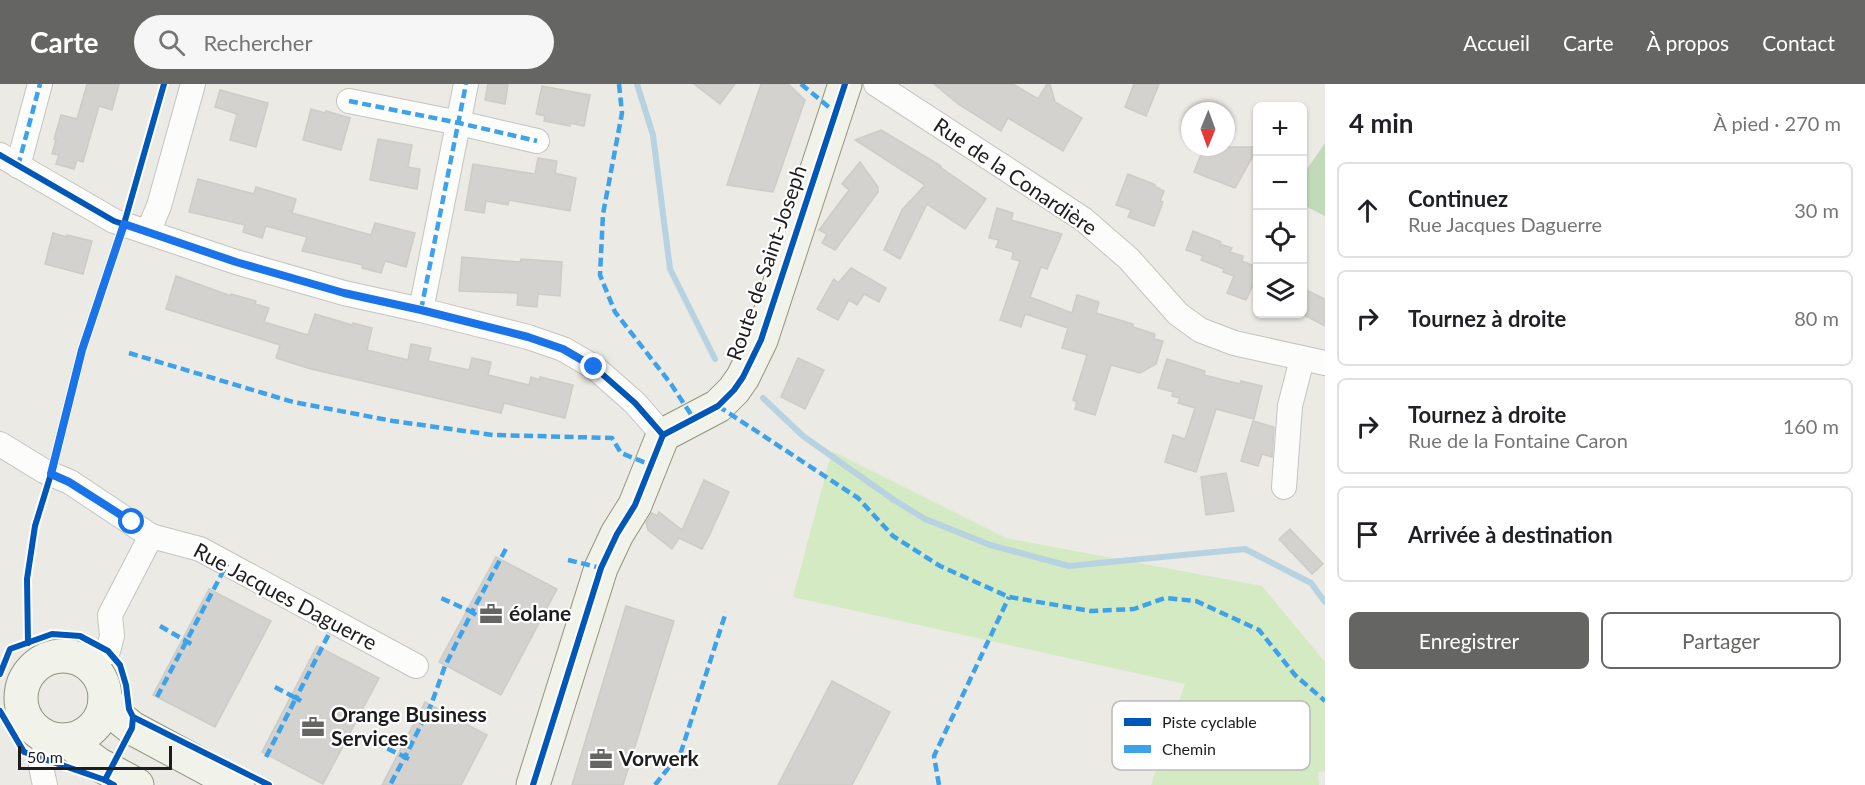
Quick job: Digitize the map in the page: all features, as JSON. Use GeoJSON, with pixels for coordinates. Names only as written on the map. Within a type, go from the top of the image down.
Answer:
{"type":"FeatureCollection","features":[{"type":"Feature","properties":{"kind":"street"},"geometry":{"type":"LineString","coordinates":[[40,84],[9,160],[114,221],[236,262],[344,293],[528,337],[563,349],[594,367],[635,403],[663,435],[634,505],[601,568],[533,785]]}},
{"type":"Feature","properties":{"kind":"street"},"geometry":{"type":"LineString","coordinates":[[148,232],[159,206],[193,84]]}},
{"type":"Feature","properties":{"kind":"street"},"geometry":{"type":"LineString","coordinates":[[421,310],[466,84]]}},
{"type":"Feature","properties":{"kind":"street","name":"Route de Saint-Joseph"},"geometry":{"type":"LineString","coordinates":[[663,435],[718,406],[734,390],[751,363],[761,340],[844,84]]}},
{"type":"Feature","properties":{"kind":"street","name":"Rue de la Conardière"},"geometry":{"type":"LineString","coordinates":[[876,84],[1083,219],[1129,259],[1178,314],[1200,330],[1234,343],[1314,361],[1290,406],[1284,487]]}},
{"type":"Feature","properties":{"kind":"street"},"geometry":{"type":"LineString","coordinates":[[349,101],[537,141]]}},
{"type":"Feature","properties":{"kind":"street","name":"Rue Jacques Daguerre"},"geometry":{"type":"LineString","coordinates":[[0,444],[44,471],[69,482],[151,536],[200,549],[416,666]]}},
{"type":"Feature","properties":{"kind":"street"},"geometry":{"type":"LineString","coordinates":[[91,667],[108,651],[112,636],[110,615],[151,536]]}},
{"type":"Feature","properties":{"kind":"street"},"geometry":{"type":"LineString","coordinates":[[56,739],[79,737],[91,730],[103,711],[105,700],[102,682],[91,667],[78,658],[55,657],[37,664],[11,682],[26,717],[36,731],[56,739],[137,785]]}},
{"type":"Feature","properties":{"kind":"street"},"geometry":{"type":"LineString","coordinates":[[105,700],[132,728],[238,785]]}},
{"type":"Feature","properties":{"kind":"street"},"geometry":{"type":"LineString","coordinates":[[45,785],[41,767],[56,739]]}},
{"type":"Feature","properties":{"kind":"green space"},"geometry":{"type":"Polygon","coordinates":[[[1325,143],[1325,216],[1307,207],[1307,169],[1325,143]]]}},
{"type":"Feature","properties":{"kind":"green space"},"geometry":{"type":"Polygon","coordinates":[[[832,451],[1006,538],[1262,586],[1325,662],[1325,771],[1318,772],[1319,785],[1151,785],[1156,770],[1310,770],[1310,701],[1179,701],[1185,684],[793,597],[832,451]]]}},
{"type":"Feature","properties":{"kind":"building"},"geometry":{"type":"Polygon","coordinates":[[[87,84],[119,84],[112,110],[99,106],[83,162],[77,160],[74,169],[56,164],[59,155],[52,154],[56,140],[54,139],[61,115],[77,119],[87,84]]]}},
{"type":"Feature","properties":{"kind":"building"},"geometry":{"type":"Polygon","coordinates":[[[488,84],[508,84],[505,104],[485,100],[488,84]]]}},
{"type":"Feature","properties":{"kind":"building"},"geometry":{"type":"Polygon","coordinates":[[[694,84],[735,84],[720,104],[694,84]]]}},
{"type":"Feature","properties":{"kind":"building"},"geometry":{"type":"Polygon","coordinates":[[[761,84],[788,84],[805,100],[773,192],[727,185],[761,84]]]}},
{"type":"Feature","properties":{"kind":"building"},"geometry":{"type":"Polygon","coordinates":[[[934,84],[1013,84],[1038,99],[1047,84],[1050,84],[1055,102],[1082,118],[1063,151],[1008,118],[1001,131],[958,104],[934,84]]]}},
{"type":"Feature","properties":{"kind":"building"},"geometry":{"type":"Polygon","coordinates":[[[1134,84],[1159,84],[1146,116],[1125,107],[1134,84]]]}},
{"type":"Feature","properties":{"kind":"building"},"geometry":{"type":"Polygon","coordinates":[[[542,86],[590,95],[584,126],[544,121],[545,116],[536,114],[542,86]]]}},
{"type":"Feature","properties":{"kind":"building"},"geometry":{"type":"Polygon","coordinates":[[[220,90],[268,103],[256,147],[230,140],[237,114],[215,107],[220,90]]]}},
{"type":"Feature","properties":{"kind":"building"},"geometry":{"type":"Polygon","coordinates":[[[311,109],[350,118],[341,150],[303,140],[311,109]]]}},
{"type":"Feature","properties":{"kind":"building"},"geometry":{"type":"Polygon","coordinates":[[[881,130],[941,166],[986,199],[965,229],[927,204],[900,259],[884,250],[902,210],[925,185],[855,140],[881,130]]]}},
{"type":"Feature","properties":{"kind":"building"},"geometry":{"type":"Polygon","coordinates":[[[378,139],[412,145],[408,167],[420,169],[417,189],[370,180],[378,139]]]}},
{"type":"Feature","properties":{"kind":"building"},"geometry":{"type":"Polygon","coordinates":[[[1235,147],[1253,147],[1253,156],[1235,188],[1194,172],[1200,156],[1235,156],[1235,147]]]}},
{"type":"Feature","properties":{"kind":"building"},"geometry":{"type":"Polygon","coordinates":[[[538,158],[557,161],[555,173],[576,178],[570,211],[509,200],[508,205],[486,201],[484,213],[465,210],[473,164],[535,174],[538,158]]]}},
{"type":"Feature","properties":{"kind":"building"},"geometry":{"type":"Polygon","coordinates":[[[860,162],[878,187],[878,192],[835,250],[822,243],[827,234],[819,230],[849,190],[842,184],[860,162]]]}},
{"type":"Feature","properties":{"kind":"building"},"geometry":{"type":"Polygon","coordinates":[[[1128,174],[1154,184],[1164,191],[1160,201],[1163,202],[1154,226],[1128,217],[1131,210],[1116,205],[1128,174]]]}},
{"type":"Feature","properties":{"kind":"building"},"geometry":{"type":"Polygon","coordinates":[[[198,179],[254,194],[256,187],[296,199],[292,213],[371,235],[375,223],[415,233],[406,267],[385,261],[381,273],[362,268],[363,265],[302,251],[307,237],[266,226],[262,238],[243,232],[245,225],[189,212],[198,179]]]}},
{"type":"Feature","properties":{"kind":"building"},"geometry":{"type":"Polygon","coordinates":[[[997,208],[1013,213],[1011,220],[1062,234],[1047,269],[1041,267],[1030,297],[1072,313],[1077,295],[1099,302],[1096,313],[1133,324],[1133,327],[1155,334],[1154,339],[1163,341],[1156,364],[1140,373],[1111,365],[1095,415],[1075,409],[1077,402],[1073,400],[1087,355],[1062,348],[1068,328],[1025,314],[1021,327],[1000,320],[1020,261],[1012,259],[1013,252],[996,247],[999,240],[989,238],[997,208]]]}},
{"type":"Feature","properties":{"kind":"building"},"geometry":{"type":"Polygon","coordinates":[[[1193,231],[1221,242],[1220,244],[1232,248],[1230,252],[1243,256],[1242,261],[1253,265],[1253,285],[1246,300],[1227,293],[1234,276],[1223,272],[1224,269],[1201,260],[1203,256],[1186,250],[1193,231]]]}},
{"type":"Feature","properties":{"kind":"building"},"geometry":{"type":"Polygon","coordinates":[[[53,233],[92,241],[83,274],[45,264],[53,233]]]}},
{"type":"Feature","properties":{"kind":"building"},"geometry":{"type":"Polygon","coordinates":[[[462,257],[520,262],[521,259],[562,262],[560,296],[538,294],[537,307],[517,305],[518,293],[459,291],[462,257]]]}},
{"type":"Feature","properties":{"kind":"building"},"geometry":{"type":"Polygon","coordinates":[[[851,268],[886,288],[879,302],[864,294],[857,305],[849,300],[838,320],[817,309],[834,279],[838,283],[851,268]]]}},
{"type":"Feature","properties":{"kind":"building"},"geometry":{"type":"Polygon","coordinates":[[[176,276],[231,296],[231,294],[256,301],[255,304],[269,308],[264,322],[308,335],[315,314],[352,325],[353,323],[372,328],[367,350],[408,360],[411,344],[431,348],[428,361],[469,370],[472,358],[491,362],[488,375],[529,385],[531,377],[540,380],[540,377],[573,385],[565,418],[504,403],[501,413],[311,369],[276,358],[280,345],[166,309],[176,276]]]}},
{"type":"Feature","properties":{"kind":"building"},"geometry":{"type":"Polygon","coordinates":[[[1307,290],[1325,299],[1325,326],[1307,317],[1307,290]]]}},
{"type":"Feature","properties":{"kind":"building"},"geometry":{"type":"Polygon","coordinates":[[[798,358],[824,370],[805,409],[781,397],[798,358]]]}},
{"type":"Feature","properties":{"kind":"building"},"geometry":{"type":"Polygon","coordinates":[[[1167,359],[1205,371],[1204,375],[1240,384],[1241,381],[1262,386],[1254,419],[1216,409],[1196,472],[1165,462],[1173,435],[1185,439],[1195,408],[1178,403],[1180,398],[1172,396],[1173,392],[1158,388],[1167,359]]]}},
{"type":"Feature","properties":{"kind":"building"},"geometry":{"type":"Polygon","coordinates":[[[1253,421],[1274,427],[1272,457],[1262,454],[1258,466],[1241,461],[1253,421]]]}},
{"type":"Feature","properties":{"kind":"building"},"geometry":{"type":"Polygon","coordinates":[[[1226,473],[1234,511],[1206,515],[1201,477],[1226,473]]]}},
{"type":"Feature","properties":{"kind":"building"},"geometry":{"type":"Polygon","coordinates":[[[704,480],[729,492],[710,534],[702,549],[679,538],[672,549],[648,530],[646,523],[652,513],[657,516],[659,512],[682,530],[704,480]]]}},
{"type":"Feature","properties":{"kind":"building"},"geometry":{"type":"Polygon","coordinates":[[[1290,529],[1323,564],[1312,574],[1279,539],[1290,529]]]}},
{"type":"Feature","properties":{"kind":"building"},"geometry":{"type":"Polygon","coordinates":[[[496,557],[557,589],[501,695],[439,662],[496,557]]]}},
{"type":"Feature","properties":{"kind":"building"},"geometry":{"type":"Polygon","coordinates":[[[209,589],[271,621],[215,727],[153,695],[209,589]]]}},
{"type":"Feature","properties":{"kind":"building"},"geometry":{"type":"Polygon","coordinates":[[[626,606],[674,621],[623,785],[572,785],[626,606]]]}},
{"type":"Feature","properties":{"kind":"building"},"geometry":{"type":"Polygon","coordinates":[[[317,646],[379,678],[323,784],[262,752],[317,646]]]}},
{"type":"Feature","properties":{"kind":"building"},"geometry":{"type":"Polygon","coordinates":[[[832,681],[890,712],[852,785],[778,785],[832,681]]]}},
{"type":"Feature","properties":{"kind":"building"},"geometry":{"type":"Polygon","coordinates":[[[425,702],[487,735],[461,785],[382,785],[425,702]]]}},
{"type":"Feature","properties":{"kind":"waterway"},"geometry":{"type":"LineString","coordinates":[[637,84],[653,135],[670,269],[715,359]]}},
{"type":"Feature","properties":{"kind":"waterway"},"geometry":{"type":"LineString","coordinates":[[763,398],[803,436],[894,500],[925,519],[990,545],[1069,566],[1245,549],[1311,583],[1325,602]]}},
{"type":"Feature","properties":{"kind":"marked path"},"geometry":{"type":"LineString","coordinates":[[18,166],[40,84]]}},
{"type":"Feature","properties":{"kind":"marked path"},"geometry":{"type":"LineString","coordinates":[[421,310],[466,84]]}},
{"type":"Feature","properties":{"kind":"marked path"},"geometry":{"type":"LineString","coordinates":[[619,84],[622,113],[603,214],[600,275],[615,312],[671,384],[694,419]]}},
{"type":"Feature","properties":{"kind":"marked path"},"geometry":{"type":"LineString","coordinates":[[801,84],[836,113]]}},
{"type":"Feature","properties":{"kind":"marked path"},"geometry":{"type":"LineString","coordinates":[[349,101],[537,141]]}},
{"type":"Feature","properties":{"kind":"marked path"},"geometry":{"type":"LineString","coordinates":[[129,353],[293,402],[393,421],[493,435],[612,438],[621,453],[651,465]]}},
{"type":"Feature","properties":{"kind":"marked path"},"geometry":{"type":"LineString","coordinates":[[718,406],[858,498],[893,536],[940,566],[1009,597],[1091,611],[1134,609],[1165,598],[1196,601],[1259,630],[1295,675],[1325,701]]}},
{"type":"Feature","properties":{"kind":"marked path"},"geometry":{"type":"LineString","coordinates":[[476,615],[472,612],[508,545]]}},
{"type":"Feature","properties":{"kind":"marked path"},"geometry":{"type":"LineString","coordinates":[[568,560],[601,568]]}},
{"type":"Feature","properties":{"kind":"marked path"},"geometry":{"type":"LineString","coordinates":[[157,697],[227,564]]}},
{"type":"Feature","properties":{"kind":"marked path"},"geometry":{"type":"LineString","coordinates":[[939,785],[934,756],[1009,597]]}},
{"type":"Feature","properties":{"kind":"marked path"},"geometry":{"type":"LineString","coordinates":[[409,759],[405,757],[431,705],[445,666],[472,612],[441,598]]}},
{"type":"Feature","properties":{"kind":"marked path"},"geometry":{"type":"LineString","coordinates":[[655,785],[681,752],[726,612]]}},
{"type":"Feature","properties":{"kind":"marked path"},"geometry":{"type":"LineString","coordinates":[[301,701],[296,698],[335,622]]}},
{"type":"Feature","properties":{"kind":"marked path"},"geometry":{"type":"LineString","coordinates":[[160,626],[193,645]]}},
{"type":"Feature","properties":{"kind":"marked path"},"geometry":{"type":"LineString","coordinates":[[266,757],[296,698],[271,685]]}},
{"type":"Feature","properties":{"kind":"marked path"},"geometry":{"type":"LineString","coordinates":[[379,741],[378,744],[405,757],[390,785]]}},
{"type":"Feature","properties":{"kind":"cycle path"},"geometry":{"type":"LineString","coordinates":[[28,643],[27,579],[35,526],[51,474],[82,350],[124,224],[164,84]]}},
{"type":"Feature","properties":{"kind":"cycle path"},"geometry":{"type":"LineString","coordinates":[[533,785],[601,568],[617,534],[635,505],[663,435],[718,406],[743,377],[761,340],[845,84]]}},
{"type":"Feature","properties":{"kind":"cycle path"},"geometry":{"type":"LineString","coordinates":[[0,155],[114,221],[236,262],[344,293],[528,337],[563,349],[594,367],[635,403],[663,435]]}},
{"type":"Feature","properties":{"kind":"cycle path"},"geometry":{"type":"LineString","coordinates":[[0,674],[10,649],[52,634],[80,636],[108,651],[120,665],[126,685],[129,709],[133,717],[132,728],[105,780]]}},
{"type":"Feature","properties":{"kind":"cycle path"},"geometry":{"type":"LineString","coordinates":[[0,711],[24,752],[114,785]]}},
{"type":"Feature","properties":{"kind":"cycle path"},"geometry":{"type":"LineString","coordinates":[[133,717],[269,785]]}},
{"type":"Feature","properties":{"kind":"place","name":"éolane"},"geometry":{"type":"Point","coordinates":[491,614]}},
{"type":"Feature","properties":{"kind":"place","name":"Orange Business Services"},"geometry":{"type":"Point","coordinates":[313,727]}},
{"type":"Feature","properties":{"kind":"place","name":"Vorwerk"},"geometry":{"type":"Point","coordinates":[601,759]}},
{"type":"Feature","properties":{"kind":"route"},"geometry":{"type":"LineString","coordinates":[[132,522],[69,482],[51,474],[82,350],[124,224],[236,262],[344,293],[528,337],[563,349],[594,367]]}}]}
